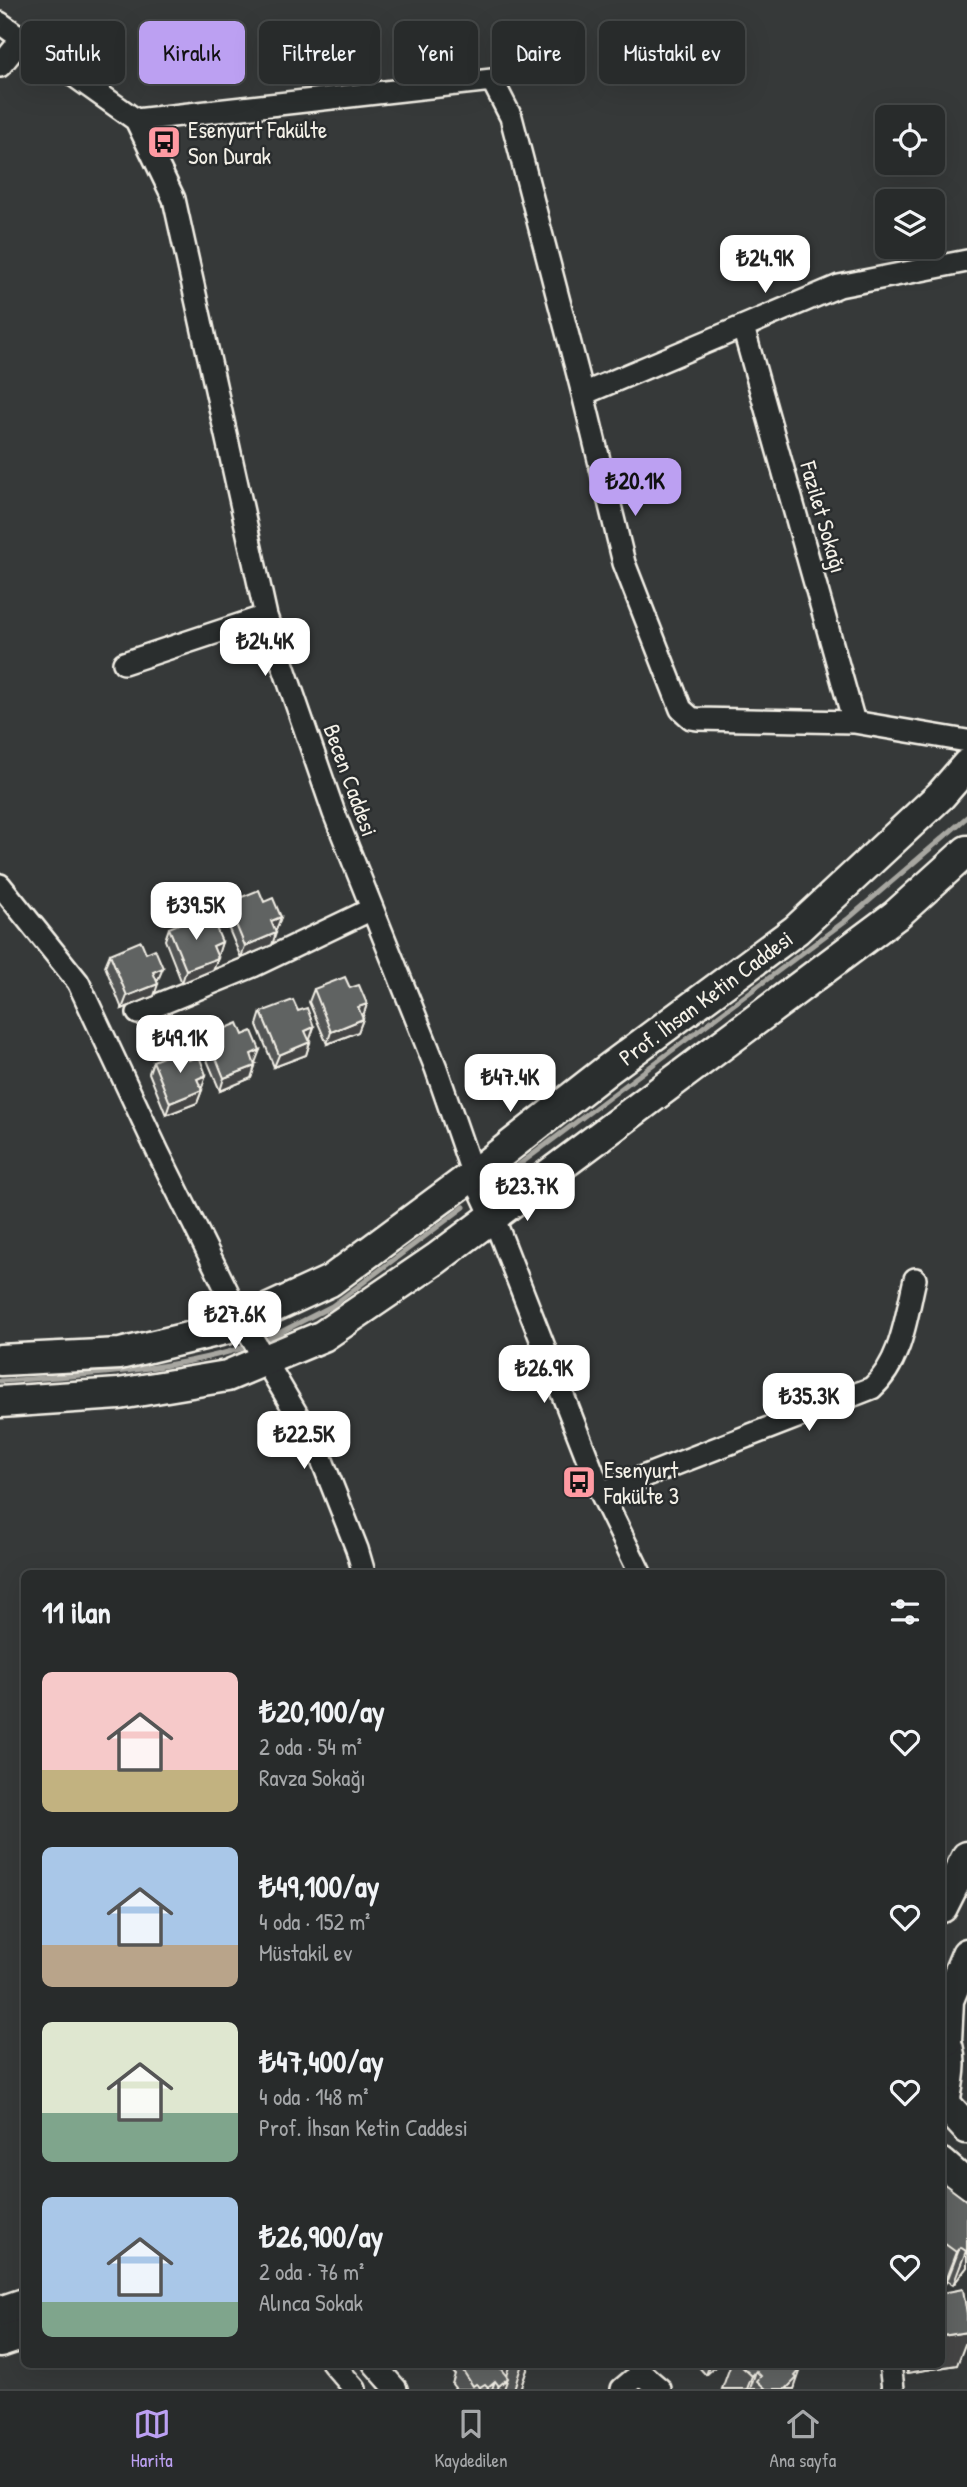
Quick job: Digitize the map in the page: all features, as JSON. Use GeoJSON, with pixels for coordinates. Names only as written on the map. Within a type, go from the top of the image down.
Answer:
{"type":"FeatureCollection","features":[{"type":"Feature","properties":{"kind":"street"},"geometry":{"type":"LineString","coordinates":[[1,24],[21,38]]}},
{"type":"Feature","properties":{"kind":"street"},"geometry":{"type":"LineString","coordinates":[[0,66],[21,40]]}},
{"type":"Feature","properties":{"kind":"street"},"geometry":{"type":"LineString","coordinates":[[85,84],[136,120],[492,80],[511,117],[624,563],[681,709],[691,718],[697,719],[854,722],[967,741]]}},
{"type":"Feature","properties":{"kind":"street","name":"Becen Caddesi"},"geometry":{"type":"LineString","coordinates":[[136,120],[174,199],[266,616],[334,813],[436,1068],[473,1175],[493,1217],[601,1493],[639,1570]]}},
{"type":"Feature","properties":{"kind":"street"},"geometry":{"type":"LineString","coordinates":[[583,394],[839,286],[967,261]]}},
{"type":"Feature","properties":{"kind":"street","name":"Fazilet Sokağı"},"geometry":{"type":"LineString","coordinates":[[743,327],[854,722]]}},
{"type":"Feature","properties":{"kind":"street"},"geometry":{"type":"LineString","coordinates":[[124,663],[266,616]]}},
{"type":"Feature","properties":{"kind":"street","name":"Prof. İhsan Ketin Caddesi"},"geometry":{"type":"LineString","coordinates":[[0,1360],[120,1354],[225,1329],[330,1280],[796,930],[941,795],[967,765]]}},
{"type":"Feature","properties":{"kind":"street"},"geometry":{"type":"LineString","coordinates":[[0,1402],[119,1394],[227,1376],[323,1336],[436,1259],[896,915],[967,851]]}},
{"type":"Feature","properties":{"kind":"street"},"geometry":{"type":"LineString","coordinates":[[0,885],[78,982],[242,1321],[318,1450],[357,1549],[362,1570]]}},
{"type":"Feature","properties":{"kind":"street"},"geometry":{"type":"LineString","coordinates":[[138,1013],[253,966],[372,909]]}},
{"type":"Feature","properties":{"kind":"street"},"geometry":{"type":"LineString","coordinates":[[601,1493],[872,1388],[885,1377],[894,1363],[915,1279]]}},
{"type":"Feature","properties":{"kind":"street"},"geometry":{"type":"LineString","coordinates":[[945,1901],[967,1857]]}},
{"type":"Feature","properties":{"kind":"street"},"geometry":{"type":"LineString","coordinates":[[965,1960],[967,2011]]}},
{"type":"Feature","properties":{"kind":"street"},"geometry":{"type":"LineString","coordinates":[[945,2028],[948,2000],[965,1960]]}},
{"type":"Feature","properties":{"kind":"street"},"geometry":{"type":"LineString","coordinates":[[945,2044],[950,2073],[945,2095]]}},
{"type":"Feature","properties":{"kind":"street"},"geometry":{"type":"LineString","coordinates":[[945,2106],[967,2128]]}},
{"type":"Feature","properties":{"kind":"street"},"geometry":{"type":"LineString","coordinates":[[945,2167],[967,2186]]}},
{"type":"Feature","properties":{"kind":"street"},"geometry":{"type":"LineString","coordinates":[[0,2312],[21,2305]]}},
{"type":"Feature","properties":{"kind":"street"},"geometry":{"type":"LineString","coordinates":[[0,2342],[21,2335]]}},
{"type":"Feature","properties":{"kind":"street"},"geometry":{"type":"LineString","coordinates":[[337,2368],[355,2389]]}},
{"type":"Feature","properties":{"kind":"street"},"geometry":{"type":"LineString","coordinates":[[378,2368],[396,2389]]}},
{"type":"Feature","properties":{"kind":"street"},"geometry":{"type":"LineString","coordinates":[[890,2368],[893,2389]]}},
{"type":"Feature","properties":{"kind":"street"},"geometry":{"type":"LineString","coordinates":[[622,2389],[639,2369],[660,2389]]}},
{"type":"Feature","properties":{"kind":"building"},"geometry":{"type":"Polygon","coordinates":[[[259,890],[264,902],[273,898],[281,917],[271,921],[276,933],[245,946],[227,903],[259,890]]]}},
{"type":"Feature","properties":{"kind":"building"},"geometry":{"type":"Polygon","coordinates":[[[200,915],[205,927],[214,923],[222,942],[213,946],[218,958],[186,970],[169,928],[200,915]]]}},
{"type":"Feature","properties":{"kind":"building"},"geometry":{"type":"Polygon","coordinates":[[[141,941],[146,953],[155,949],[163,968],[153,972],[158,984],[127,996],[110,954],[141,941]]]}},
{"type":"Feature","properties":{"kind":"building"},"geometry":{"type":"Polygon","coordinates":[[[345,977],[350,988],[359,985],[367,1004],[358,1007],[363,1019],[331,1032],[314,989],[345,977]]]}},
{"type":"Feature","properties":{"kind":"building"},"geometry":{"type":"Polygon","coordinates":[[[293,1000],[298,1011],[307,1008],[314,1027],[305,1031],[310,1042],[279,1055],[261,1012],[293,1000]]]}},
{"type":"Feature","properties":{"kind":"building"},"geometry":{"type":"Polygon","coordinates":[[[238,1023],[243,1035],[252,1031],[260,1050],[251,1054],[255,1066],[224,1078],[207,1036],[238,1023]]]}},
{"type":"Feature","properties":{"kind":"building"},"geometry":{"type":"Polygon","coordinates":[[[185,1048],[189,1060],[199,1056],[206,1075],[197,1079],[202,1090],[170,1103],[153,1061],[185,1048]]]}},
{"type":"Feature","properties":{"kind":"building"},"geometry":{"type":"Polygon","coordinates":[[[945,2184],[967,2201],[967,2250],[960,2247],[956,2252],[945,2244],[945,2184]]]}},
{"type":"Feature","properties":{"kind":"building"},"geometry":{"type":"Polygon","coordinates":[[[963,2289],[967,2332],[945,2336],[945,2292],[963,2289]]]}},
{"type":"Feature","properties":{"kind":"building"},"geometry":{"type":"Polygon","coordinates":[[[500,2368],[508,2378],[499,2386],[495,2381],[488,2387],[485,2384],[480,2387],[476,2384],[473,2386],[462,2369],[500,2368]]]}},
{"type":"Feature","properties":{"kind":"building"},"geometry":{"type":"Polygon","coordinates":[[[743,2368],[801,2369],[795,2376],[797,2378],[786,2389],[766,2389],[757,2381],[761,2376],[756,2371],[752,2376],[743,2368]]]}},
{"type":"Feature","properties":{"kind":"waterway"},"geometry":{"type":"LineString","coordinates":[[496,1182],[849,918],[967,817]]}},
{"type":"Feature","properties":{"kind":"waterway"},"geometry":{"type":"LineString","coordinates":[[265,1340],[332,1306],[464,1207]]}},
{"type":"Feature","properties":{"kind":"waterway"},"geometry":{"type":"LineString","coordinates":[[0,1381],[152,1367],[242,1348]]}},
{"type":"Feature","properties":{"kind":"place","name":"Esenyurt Fakülte Son Durak"},"geometry":{"type":"Point","coordinates":[164,142]}},
{"type":"Feature","properties":{"kind":"place","name":"Esenyurt Fakülte 3"},"geometry":{"type":"Point","coordinates":[579,1482]}}]}
